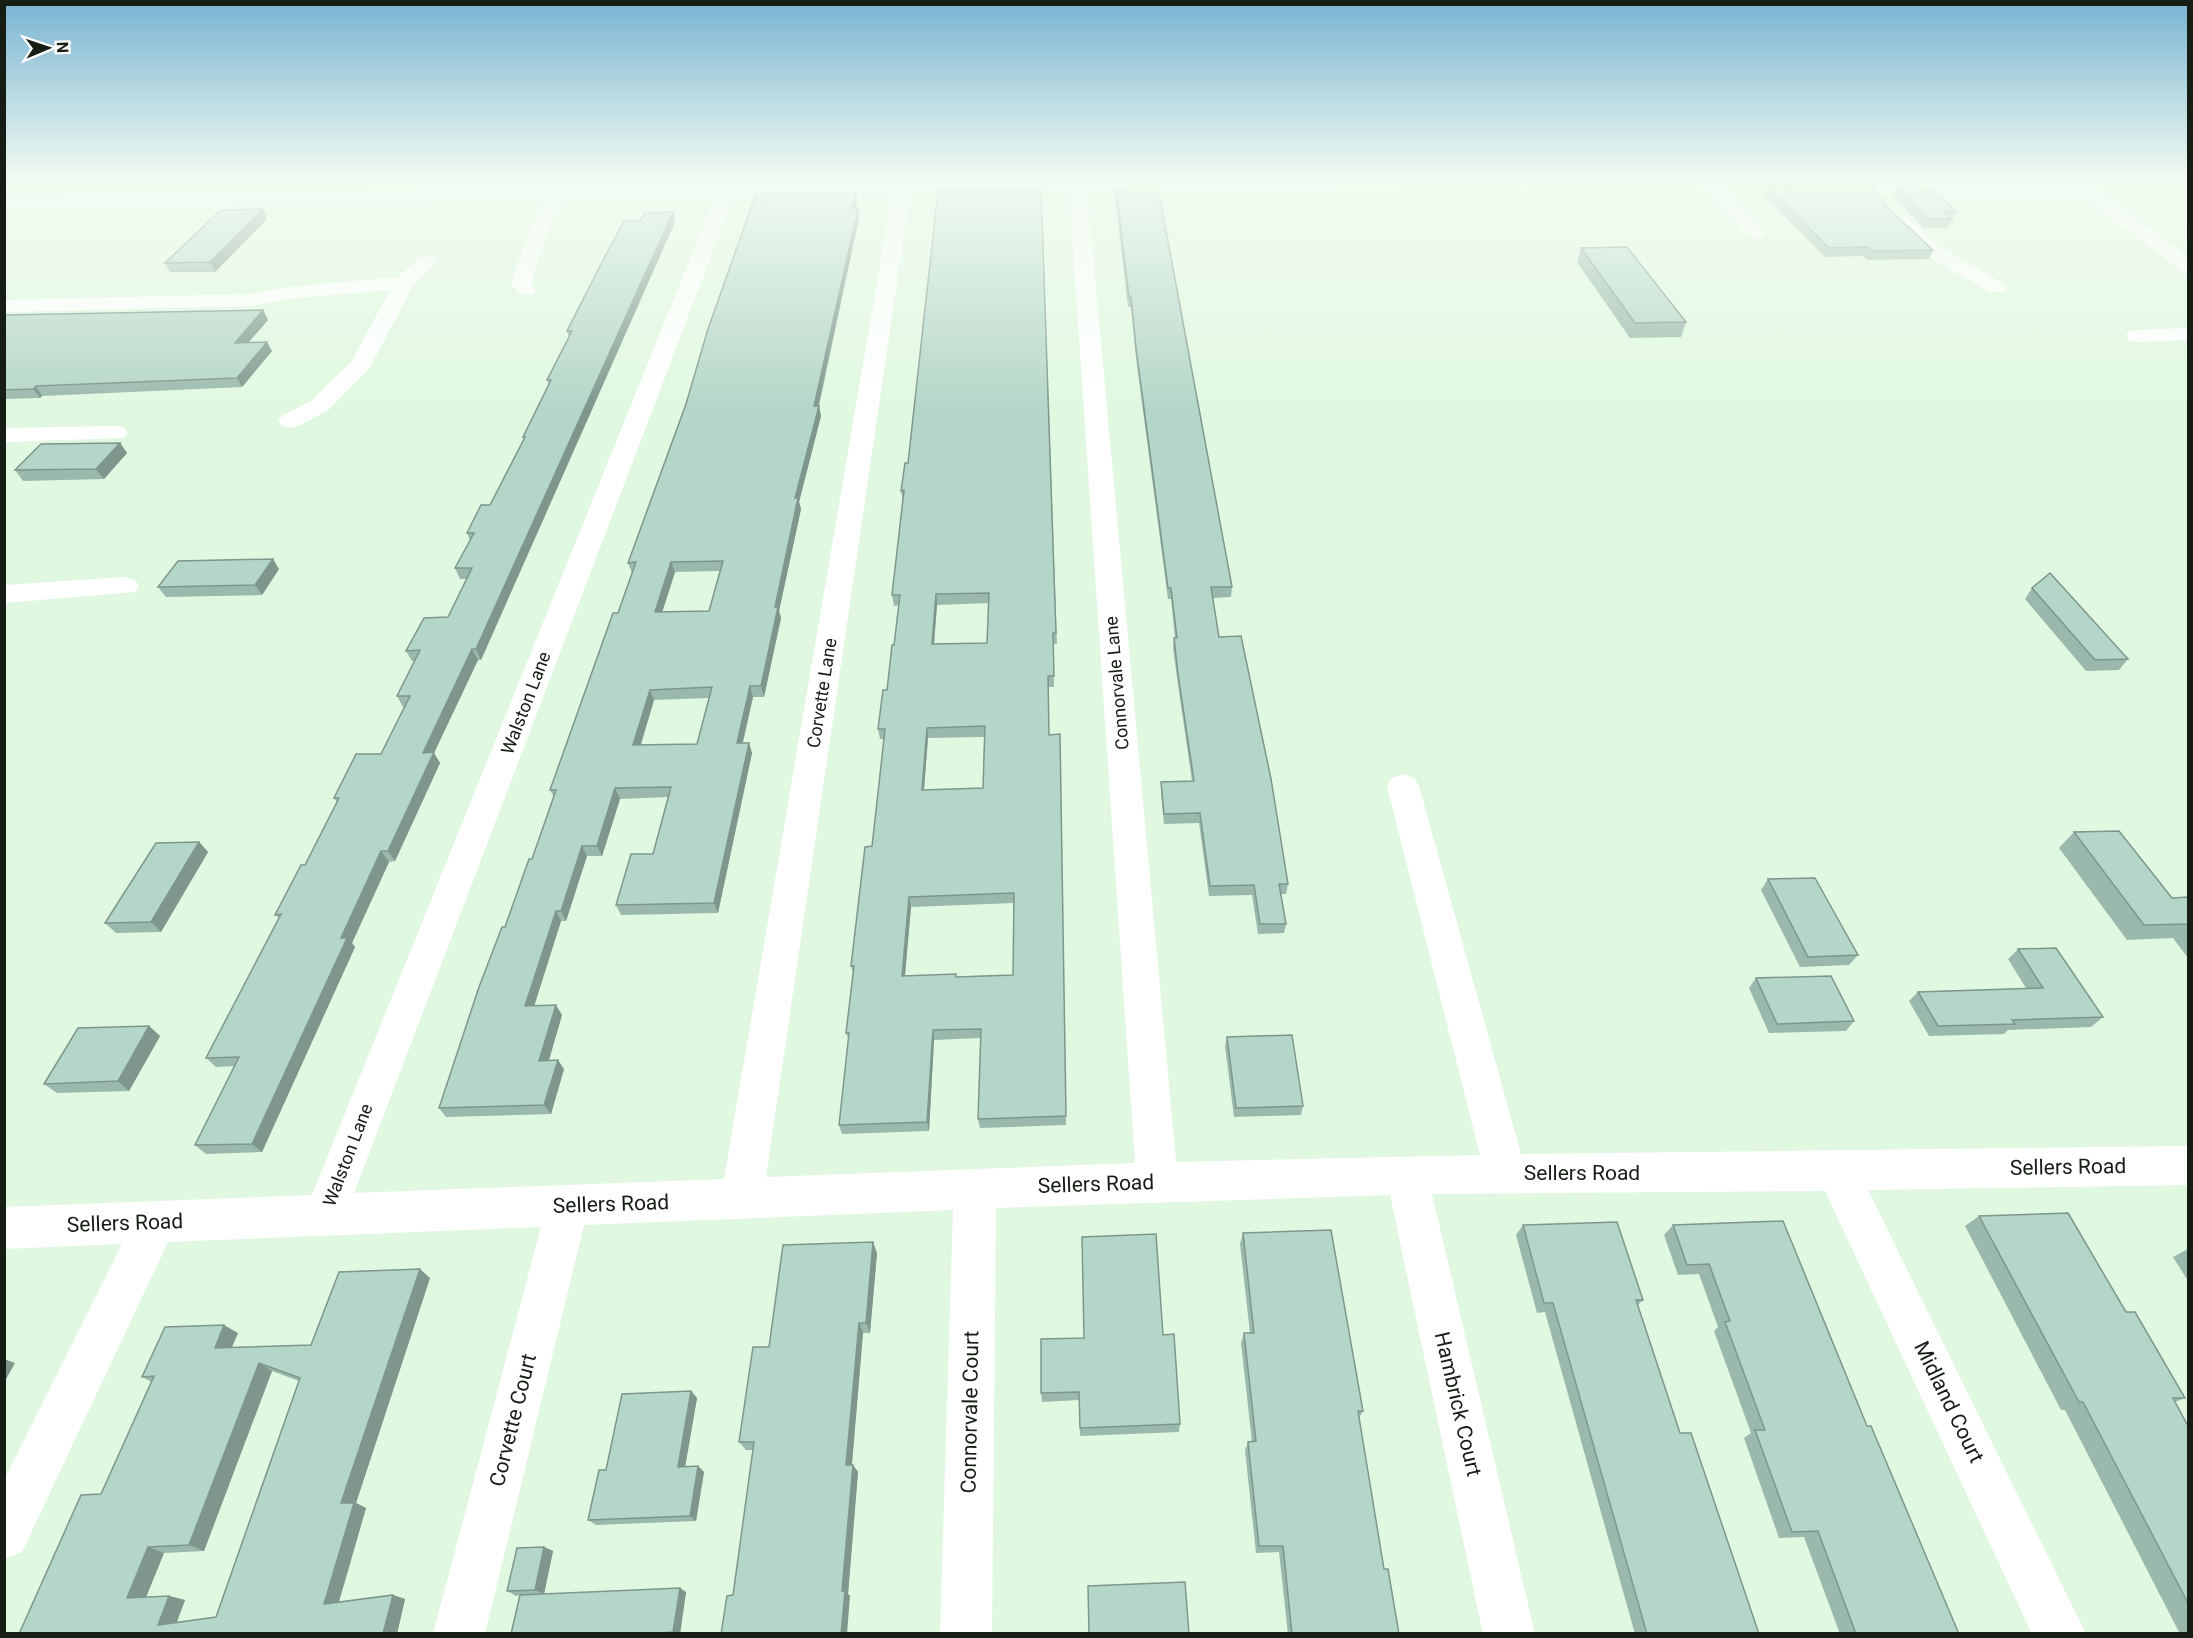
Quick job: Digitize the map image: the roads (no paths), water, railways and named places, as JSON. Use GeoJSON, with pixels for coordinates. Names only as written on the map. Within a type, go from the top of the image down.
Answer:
{"type":"FeatureCollection","features":[{"type":"Feature","properties":{"kind":"street"},"geometry":{"type":"LineString","coordinates":[[526,290],[521,283],[528,256]]}},
{"type":"Feature","properties":{"kind":"street","name":"Walston Lane"},"geometry":{"type":"LineString","coordinates":[[325,1215],[701,256]]}},
{"type":"Feature","properties":{"kind":"street","name":"Corvette Lane"},"geometry":{"type":"LineString","coordinates":[[742,1198],[891,256]]}},
{"type":"Feature","properties":{"kind":"street","name":"Connorvale Lane"},"geometry":{"type":"LineString","coordinates":[[1083,256],[1157,1182]]}},
{"type":"Feature","properties":{"kind":"street"},"geometry":{"type":"LineString","coordinates":[[1942,256],[1997,288]]}},
{"type":"Feature","properties":{"kind":"street"},"geometry":{"type":"LineString","coordinates":[[2175,256],[2188,266]]}},
{"type":"Feature","properties":{"kind":"street"},"geometry":{"type":"LineString","coordinates":[[290,421],[319,406],[362,364],[404,283],[427,261]]}},
{"type":"Feature","properties":{"kind":"street"},"geometry":{"type":"LineString","coordinates":[[4,306],[250,300],[288,293],[404,283]]}},
{"type":"Feature","properties":{"kind":"street"},"geometry":{"type":"LineString","coordinates":[[2137,336],[2188,334]]}},
{"type":"Feature","properties":{"kind":"street"},"geometry":{"type":"LineString","coordinates":[[4,435],[116,433]]}},
{"type":"Feature","properties":{"kind":"street"},"geometry":{"type":"LineString","coordinates":[[4,594],[125,586]]}},
{"type":"Feature","properties":{"kind":"street"},"geometry":{"type":"LineString","coordinates":[[1403,786],[1492,1116],[1505,1174]]}},
{"type":"Feature","properties":{"kind":"street","name":"Sellers Road"},"geometry":{"type":"LineString","coordinates":[[4,1228],[1407,1174],[1837,1171],[2188,1165]]}},
{"type":"Feature","properties":{"kind":"street","name":"Midland Court"},"geometry":{"type":"LineString","coordinates":[[1837,1171],[2060,1634]]}},
{"type":"Feature","properties":{"kind":"street","name":"Hambrick Court"},"geometry":{"type":"LineString","coordinates":[[1407,1174],[1509,1634]]}},
{"type":"Feature","properties":{"kind":"street","name":"Connorvale Court"},"geometry":{"type":"LineString","coordinates":[[966,1634],[975,1190]]}},
{"type":"Feature","properties":{"kind":"street","name":"Corvette Court"},"geometry":{"type":"LineString","coordinates":[[459,1634],[568,1206]]}},
{"type":"Feature","properties":{"kind":"street"},"geometry":{"type":"LineString","coordinates":[[4,1534],[156,1222]]}}]}
